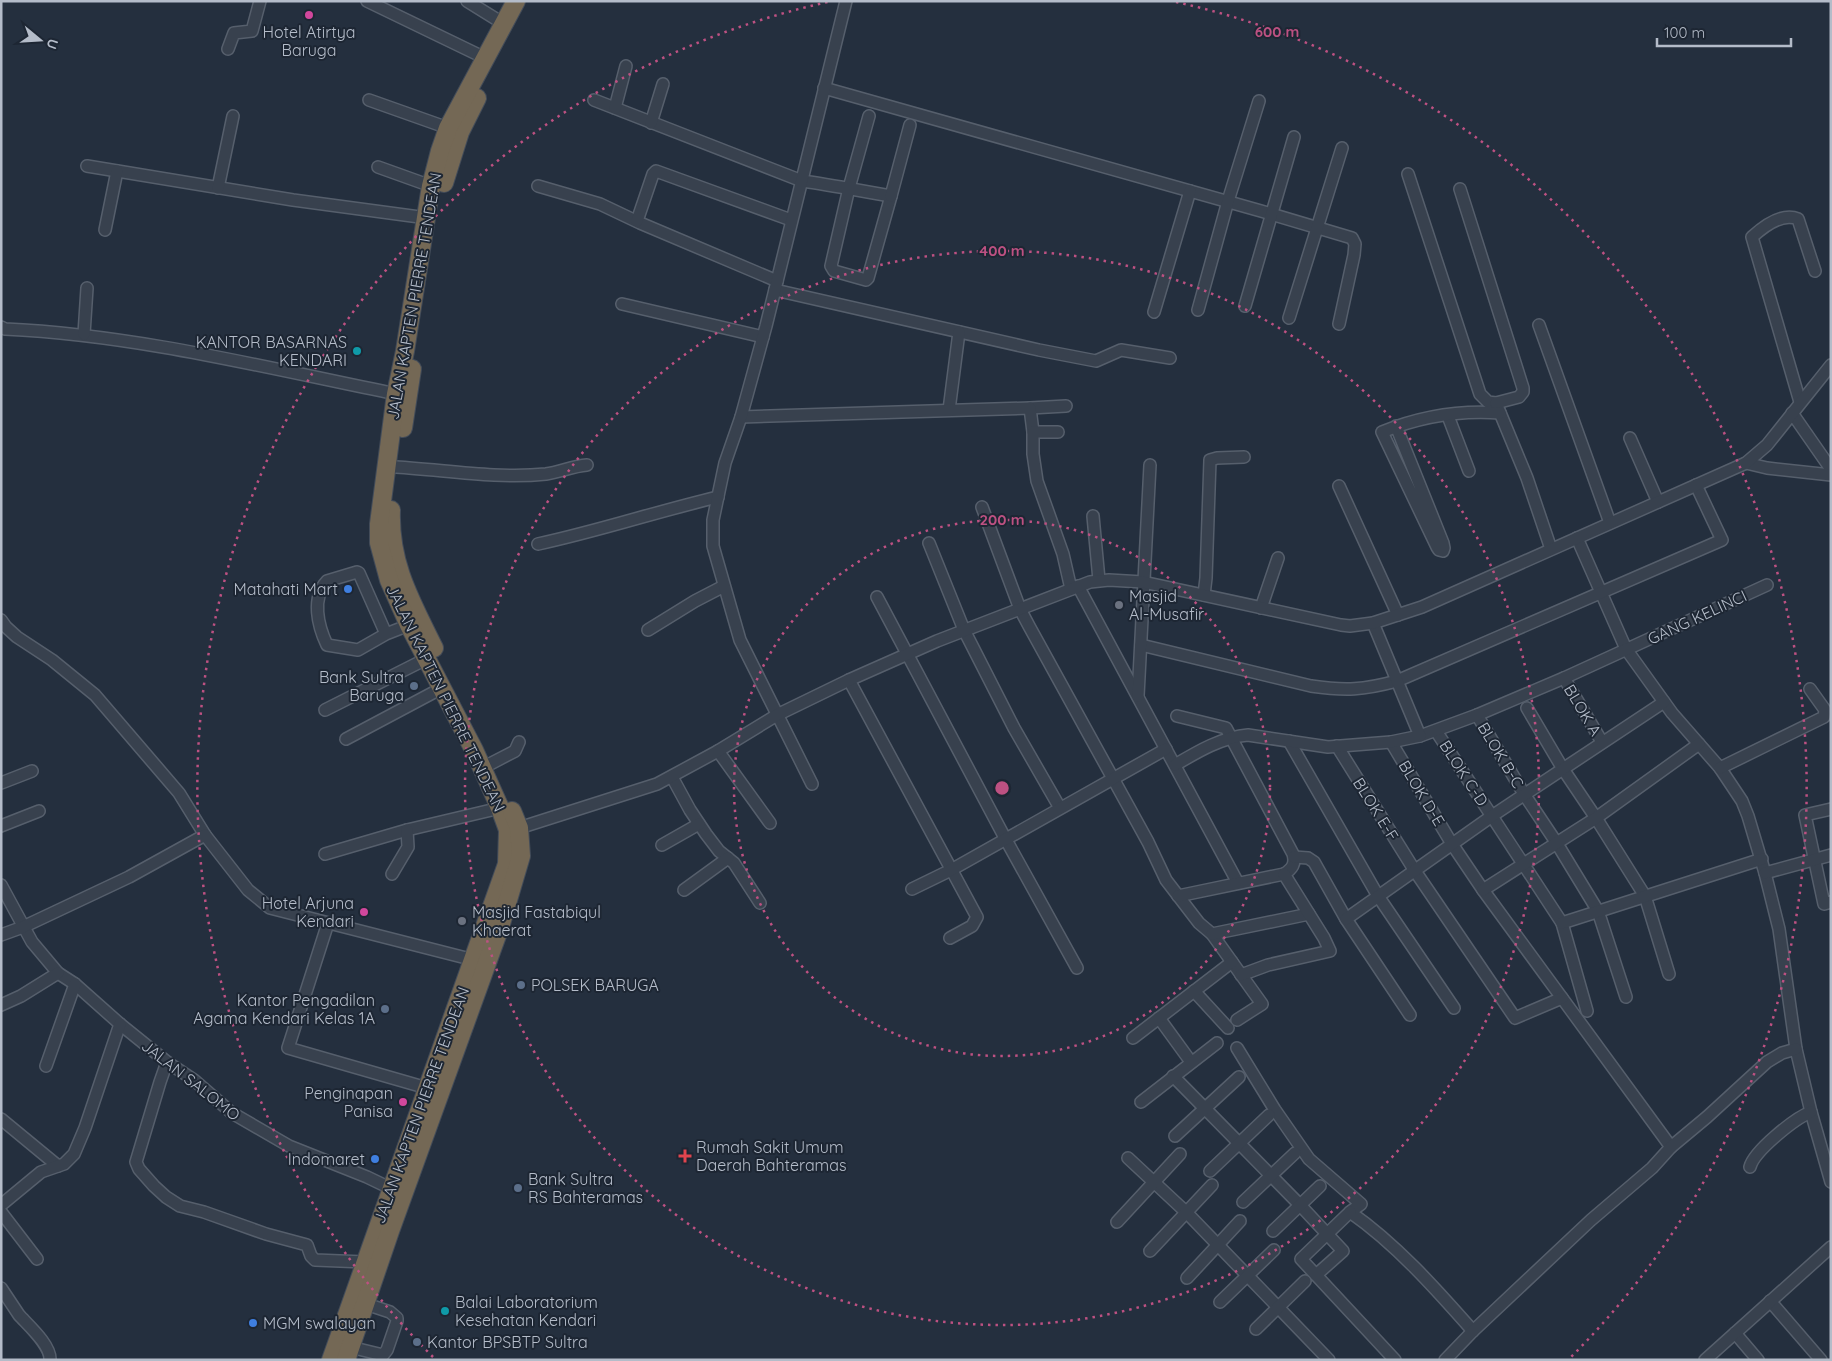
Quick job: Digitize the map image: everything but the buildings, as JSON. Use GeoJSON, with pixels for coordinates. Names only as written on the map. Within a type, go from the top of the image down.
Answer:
{"type":"FeatureCollection","features":[{"type":"Feature","properties":{"kind":"highway","name":"JALAN KAPTEN PIERRE TENDEAN"},"geometry":{"type":"LineString","coordinates":[[330,1360],[365,1262],[383,1229],[455,1031],[474,960],[507,864],[508,830],[457,706],[399,574],[392,549],[390,527],[431,186],[448,128],[516,1]]}},
{"type":"Feature","properties":{"kind":"highway","name":"JALAN KAPTEN PIERRE TENDEAN"},"geometry":{"type":"LineString","coordinates":[[348,1353],[366,1304],[392,1189],[427,1088],[455,1031],[500,927],[521,856],[519,828],[490,764],[457,706],[440,689],[388,580],[379,543],[380,504],[396,394],[412,336],[448,166],[460,132],[492,67],[529,1]]}},
{"type":"Feature","properties":{"kind":"street"},"geometry":{"type":"LineString","coordinates":[[228,49],[234,33],[252,31],[260,1]]}},
{"type":"Feature","properties":{"kind":"street"},"geometry":{"type":"LineString","coordinates":[[367,1],[485,58]]}},
{"type":"Feature","properties":{"kind":"street"},"geometry":{"type":"LineString","coordinates":[[467,1],[504,24]]}},
{"type":"Feature","properties":{"kind":"street"},"geometry":{"type":"LineString","coordinates":[[812,784],[740,640],[712,538],[713,520],[725,463],[763,337],[846,1]]}},
{"type":"Feature","properties":{"kind":"street"},"geometry":{"type":"LineString","coordinates":[[615,108],[626,66]]}},
{"type":"Feature","properties":{"kind":"street"},"geometry":{"type":"LineString","coordinates":[[651,123],[663,84]]}},
{"type":"Feature","properties":{"kind":"street"},"geometry":{"type":"LineString","coordinates":[[824,88],[1228,201],[1352,238],[1355,244],[1339,324]]}},
{"type":"Feature","properties":{"kind":"street"},"geometry":{"type":"LineString","coordinates":[[370,100],[448,128]]}},
{"type":"Feature","properties":{"kind":"street"},"geometry":{"type":"LineString","coordinates":[[594,100],[802,180],[891,196]]}},
{"type":"Feature","properties":{"kind":"street"},"geometry":{"type":"LineString","coordinates":[[1198,310],[1228,201],[1259,101]]}},
{"type":"Feature","properties":{"kind":"street"},"geometry":{"type":"LineString","coordinates":[[218,188],[233,116]]}},
{"type":"Feature","properties":{"kind":"street"},"geometry":{"type":"LineString","coordinates":[[870,116],[849,188],[831,266],[834,271],[862,280],[868,278],[910,125]]}},
{"type":"Feature","properties":{"kind":"street"},"geometry":{"type":"LineString","coordinates":[[1245,306],[1294,137]]}},
{"type":"Feature","properties":{"kind":"street"},"geometry":{"type":"LineString","coordinates":[[1289,318],[1316,226],[1342,148]]}},
{"type":"Feature","properties":{"kind":"street"},"geometry":{"type":"LineString","coordinates":[[87,166],[293,200],[427,218]]}},
{"type":"Feature","properties":{"kind":"street"},"geometry":{"type":"LineString","coordinates":[[378,167],[431,186]]}},
{"type":"Feature","properties":{"kind":"street"},"geometry":{"type":"LineString","coordinates":[[105,230],[117,171]]}},
{"type":"Feature","properties":{"kind":"street"},"geometry":{"type":"LineString","coordinates":[[637,221],[653,174],[656,171],[791,220]]}},
{"type":"Feature","properties":{"kind":"street"},"geometry":{"type":"LineString","coordinates":[[1408,174],[1480,394],[1488,402],[1499,408],[1551,549]]}},
{"type":"Feature","properties":{"kind":"street"},"geometry":{"type":"LineString","coordinates":[[538,186],[600,204],[776,285],[959,332],[1096,361],[1121,350],[1170,358]]}},
{"type":"Feature","properties":{"kind":"street"},"geometry":{"type":"LineString","coordinates":[[1396,426],[1443,544],[1444,548],[1442,550],[1439,550],[1437,547],[1382,432],[1396,426],[1426,418],[1499,408],[1522,395],[1523,388],[1460,189]]}},
{"type":"Feature","properties":{"kind":"street"},"geometry":{"type":"LineString","coordinates":[[1154,312],[1190,191]]}},
{"type":"Feature","properties":{"kind":"street"},"geometry":{"type":"LineString","coordinates":[[1800,402],[1752,237],[1762,227],[1778,220],[1792,216],[1798,219],[1815,271]]}},
{"type":"Feature","properties":{"kind":"street"},"geometry":{"type":"LineString","coordinates":[[84,334],[87,288]]}},
{"type":"Feature","properties":{"kind":"street"},"geometry":{"type":"LineString","coordinates":[[622,304],[763,337]]}},
{"type":"Feature","properties":{"kind":"street"},"geometry":{"type":"LineString","coordinates":[[1539,325],[1610,523]]}},
{"type":"Feature","properties":{"kind":"street"},"geometry":{"type":"LineString","coordinates":[[1,327],[5,329],[84,334],[183,350],[396,394]]}},
{"type":"Feature","properties":{"kind":"street"},"geometry":{"type":"LineString","coordinates":[[950,410],[959,332]]}},
{"type":"Feature","properties":{"kind":"street"},"geometry":{"type":"LineString","coordinates":[[519,828],[658,784],[718,751],[777,715],[907,653],[1020,608],[1099,580],[1143,582],[1341,625],[1350,626],[1373,623],[1398,616],[1451,595],[1746,463],[1766,445],[1827,369]]}},
{"type":"Feature","properties":{"kind":"street"},"geometry":{"type":"LineString","coordinates":[[1827,369],[1831,383]]}},
{"type":"Feature","properties":{"kind":"street"},"geometry":{"type":"LineString","coordinates":[[740,417],[1066,406]]}},
{"type":"Feature","properties":{"kind":"street"},"geometry":{"type":"LineString","coordinates":[[1030,408],[1037,481],[1074,588],[1138,696],[1238,883]]}},
{"type":"Feature","properties":{"kind":"street"},"geometry":{"type":"LineString","coordinates":[[1792,413],[1831,469]]}},
{"type":"Feature","properties":{"kind":"street"},"geometry":{"type":"LineString","coordinates":[[1448,416],[1468,471]]}},
{"type":"Feature","properties":{"kind":"street"},"geometry":{"type":"LineString","coordinates":[[1033,432],[1058,432]]}},
{"type":"Feature","properties":{"kind":"street"},"geometry":{"type":"LineString","coordinates":[[1630,438],[1658,502]]}},
{"type":"Feature","properties":{"kind":"street"},"geometry":{"type":"LineString","coordinates":[[1204,595],[1207,569],[1210,460],[1244,457]]}},
{"type":"Feature","properties":{"kind":"street"},"geometry":{"type":"LineString","coordinates":[[1746,463],[1767,468],[1831,475]]}},
{"type":"Feature","properties":{"kind":"street"},"geometry":{"type":"LineString","coordinates":[[396,467],[507,474],[546,474],[574,466],[587,465]]}},
{"type":"Feature","properties":{"kind":"street"},"geometry":{"type":"LineString","coordinates":[[1138,696],[1150,465]]}},
{"type":"Feature","properties":{"kind":"street"},"geometry":{"type":"LineString","coordinates":[[1141,645],[1311,686],[1335,690],[1368,688],[1397,681],[1722,540],[1696,485]]}},
{"type":"Feature","properties":{"kind":"street"},"geometry":{"type":"LineString","coordinates":[[1339,486],[1398,616]]}},
{"type":"Feature","properties":{"kind":"street"},"geometry":{"type":"LineString","coordinates":[[538,544],[718,497]]}},
{"type":"Feature","properties":{"kind":"street"},"geometry":{"type":"LineString","coordinates":[[982,507],[1020,608],[1148,842],[1166,880],[1199,923],[1212,934],[1262,1004],[1232,1024],[1194,991]]}},
{"type":"Feature","properties":{"kind":"street"},"geometry":{"type":"LineString","coordinates":[[1093,516],[1099,580]]}},
{"type":"Feature","properties":{"kind":"street"},"geometry":{"type":"LineString","coordinates":[[1576,538],[1626,649],[1664,702],[1720,768],[1742,801],[1766,872],[1782,947],[1796,1049],[1810,1112],[1831,1182]]}},
{"type":"Feature","properties":{"kind":"street"},"geometry":{"type":"LineString","coordinates":[[929,543],[964,630],[1014,728],[1060,808]]}},
{"type":"Feature","properties":{"kind":"street"},"geometry":{"type":"LineString","coordinates":[[1261,608],[1278,558]]}},
{"type":"Feature","properties":{"kind":"street"},"geometry":{"type":"LineString","coordinates":[[386,634],[359,573],[325,583],[318,597],[319,620],[327,645],[355,650],[409,625]]}},
{"type":"Feature","properties":{"kind":"street","name":"GANG KELINCI"},"geometry":{"type":"LineString","coordinates":[[1175,765],[1201,751],[1232,738],[1248,735],[1318,746],[1391,742],[1420,736],[1477,715],[1564,678],[1767,585]]}},
{"type":"Feature","properties":{"kind":"street"},"geometry":{"type":"LineString","coordinates":[[648,630],[695,601],[724,586]]}},
{"type":"Feature","properties":{"kind":"street"},"geometry":{"type":"LineString","coordinates":[[877,597],[1005,838],[1077,968]]}},
{"type":"Feature","properties":{"kind":"street"},"geometry":{"type":"LineString","coordinates":[[1,620],[17,637],[52,660],[95,695],[179,793],[205,835],[248,890],[270,908],[474,960]]}},
{"type":"Feature","properties":{"kind":"street"},"geometry":{"type":"LineString","coordinates":[[1373,623],[1420,736]]}},
{"type":"Feature","properties":{"kind":"street"},"geometry":{"type":"LineString","coordinates":[[325,710],[426,659]]}},
{"type":"Feature","properties":{"kind":"street","name":"BLOK A"},"geometry":{"type":"LineString","coordinates":[[1564,678],[1602,742]]}},
{"type":"Feature","properties":{"kind":"street"},"geometry":{"type":"LineString","coordinates":[[849,680],[977,917],[972,926],[950,938]]}},
{"type":"Feature","properties":{"kind":"street"},"geometry":{"type":"LineString","coordinates":[[346,740],[440,689]]}},
{"type":"Feature","properties":{"kind":"street"},"geometry":{"type":"LineString","coordinates":[[1720,768],[1824,717],[1825,710],[1810,689]]}},
{"type":"Feature","properties":{"kind":"street"},"geometry":{"type":"LineString","coordinates":[[1346,918],[1524,794],[1664,702]]}},
{"type":"Feature","properties":{"kind":"street"},"geometry":{"type":"LineString","coordinates":[[1527,708],[1645,896],[1669,974]]}},
{"type":"Feature","properties":{"kind":"street","name":"BLOK B-C"},"geometry":{"type":"LineString","coordinates":[[1477,715],[1598,912],[1626,996]]}},
{"type":"Feature","properties":{"kind":"street"},"geometry":{"type":"LineString","coordinates":[[1178,716],[1226,728],[1294,858],[1293,867],[1284,874],[1178,896]]}},
{"type":"Feature","properties":{"kind":"street","name":"BLOK C-D"},"geometry":{"type":"LineString","coordinates":[[1436,730],[1562,923],[1587,1011]]}},
{"type":"Feature","properties":{"kind":"street"},"geometry":{"type":"LineString","coordinates":[[1289,741],[1378,896],[1454,1008]]}},
{"type":"Feature","properties":{"kind":"street"},"geometry":{"type":"LineString","coordinates":[[490,764],[515,751],[520,742]]}},
{"type":"Feature","properties":{"kind":"street","name":"BLOK D-E"},"geometry":{"type":"LineString","coordinates":[[1391,742],[1452,844],[1483,890],[1671,1147]]}},
{"type":"Feature","properties":{"kind":"street"},"geometry":{"type":"LineString","coordinates":[[1483,890],[1596,818],[1699,744]]}},
{"type":"Feature","properties":{"kind":"street","name":"BLOK E-F"},"geometry":{"type":"LineString","coordinates":[[1337,746],[1415,871],[1515,1018],[1562,998]]}},
{"type":"Feature","properties":{"kind":"street"},"geometry":{"type":"LineString","coordinates":[[912,889],[951,870],[1166,749]]}},
{"type":"Feature","properties":{"kind":"street"},"geometry":{"type":"LineString","coordinates":[[718,751],[770,823]]}},
{"type":"Feature","properties":{"kind":"street"},"geometry":{"type":"LineString","coordinates":[[1,783],[32,772]]}},
{"type":"Feature","properties":{"kind":"street"},"geometry":{"type":"LineString","coordinates":[[672,777],[699,824],[715,846],[738,868],[760,903]]}},
{"type":"Feature","properties":{"kind":"street"},"geometry":{"type":"LineString","coordinates":[[325,854],[407,830],[500,808]]}},
{"type":"Feature","properties":{"kind":"street"},"geometry":{"type":"LineString","coordinates":[[1831,809],[1805,814],[1824,904],[1831,902]]}},
{"type":"Feature","properties":{"kind":"street"},"geometry":{"type":"LineString","coordinates":[[1,826],[39,811]]}},
{"type":"Feature","properties":{"kind":"street"},"geometry":{"type":"LineString","coordinates":[[662,846],[699,824]]}},
{"type":"Feature","properties":{"kind":"street"},"geometry":{"type":"LineString","coordinates":[[392,874],[408,846],[407,830]]}},
{"type":"Feature","properties":{"kind":"street"},"geometry":{"type":"LineString","coordinates":[[1,935],[23,927],[129,877],[205,835]]}},
{"type":"Feature","properties":{"kind":"street"},"geometry":{"type":"LineString","coordinates":[[1766,872],[1831,855]]}},
{"type":"Feature","properties":{"kind":"street"},"geometry":{"type":"LineString","coordinates":[[684,890],[728,858]]}},
{"type":"Feature","properties":{"kind":"street"},"geometry":{"type":"LineString","coordinates":[[1294,858],[1308,858],[1314,862],[1346,918],[1410,1015]]}},
{"type":"Feature","properties":{"kind":"street"},"geometry":{"type":"LineString","coordinates":[[1562,923],[1762,859]]}},
{"type":"Feature","properties":{"kind":"street"},"geometry":{"type":"LineString","coordinates":[[1241,975],[1268,965],[1330,951],[1284,874]]}},
{"type":"Feature","properties":{"kind":"street","name":"JALAN SALOMO"},"geometry":{"type":"LineString","coordinates":[[1,884],[36,948],[58,973],[75,984],[120,1024],[167,1062],[194,1080],[232,1113],[266,1134],[296,1149],[392,1189]]}},
{"type":"Feature","properties":{"kind":"street"},"geometry":{"type":"LineString","coordinates":[[1212,934],[1309,914]]}},
{"type":"Feature","properties":{"kind":"street"},"geometry":{"type":"LineString","coordinates":[[328,923],[288,1048],[427,1088]]}},
{"type":"Feature","properties":{"kind":"street"},"geometry":{"type":"LineString","coordinates":[[1133,1038],[1232,962]]}},
{"type":"Feature","properties":{"kind":"street"},"geometry":{"type":"LineString","coordinates":[[1,1005],[21,996],[58,973]]}},
{"type":"Feature","properties":{"kind":"street"},"geometry":{"type":"LineString","coordinates":[[46,1066],[75,984]]}},
{"type":"Feature","properties":{"kind":"street"},"geometry":{"type":"LineString","coordinates":[[1159,1018],[1192,1062]]}},
{"type":"Feature","properties":{"kind":"street"},"geometry":{"type":"LineString","coordinates":[[1,1205],[41,1172],[70,1159],[82,1138],[120,1024]]}},
{"type":"Feature","properties":{"kind":"street"},"geometry":{"type":"LineString","coordinates":[[1140,1102],[1218,1042]]}},
{"type":"Feature","properties":{"kind":"street"},"geometry":{"type":"LineString","coordinates":[[1237,1048],[1275,1110],[1309,1159],[1361,1204],[1350,1212],[1301,1259],[1395,1360]]}},
{"type":"Feature","properties":{"kind":"street"},"geometry":{"type":"LineString","coordinates":[[1445,1360],[1473,1331],[1592,1220],[1652,1168],[1671,1147],[1767,1062],[1782,1053],[1796,1049]]}},
{"type":"Feature","properties":{"kind":"street"},"geometry":{"type":"LineString","coordinates":[[167,1062],[136,1162],[139,1170],[154,1186],[180,1206],[307,1245],[311,1256],[315,1260],[365,1262]]}},
{"type":"Feature","properties":{"kind":"street"},"geometry":{"type":"LineString","coordinates":[[1173,1076],[1343,1251],[1316,1275]]}},
{"type":"Feature","properties":{"kind":"street"},"geometry":{"type":"LineString","coordinates":[[1175,1136],[1240,1077]]}},
{"type":"Feature","properties":{"kind":"street"},"geometry":{"type":"LineString","coordinates":[[1750,1167],[1753,1159],[1762,1148],[1798,1118],[1810,1112]]}},
{"type":"Feature","properties":{"kind":"street"},"geometry":{"type":"LineString","coordinates":[[1210,1170],[1269,1115]]}},
{"type":"Feature","properties":{"kind":"street"},"geometry":{"type":"LineString","coordinates":[[1,1119],[58,1166]]}},
{"type":"Feature","properties":{"kind":"street"},"geometry":{"type":"LineString","coordinates":[[1243,1202],[1294,1153]]}},
{"type":"Feature","properties":{"kind":"street"},"geometry":{"type":"LineString","coordinates":[[1117,1222],[1180,1154]]}},
{"type":"Feature","properties":{"kind":"street"},"geometry":{"type":"LineString","coordinates":[[1128,1158],[1218,1244],[1329,1360]]}},
{"type":"Feature","properties":{"kind":"street"},"geometry":{"type":"LineString","coordinates":[[1150,1251],[1212,1185]]}},
{"type":"Feature","properties":{"kind":"street"},"geometry":{"type":"LineString","coordinates":[[1273,1231],[1320,1186]]}},
{"type":"Feature","properties":{"kind":"street"},"geometry":{"type":"LineString","coordinates":[[1,1212],[37,1259]]}},
{"type":"Feature","properties":{"kind":"street"},"geometry":{"type":"LineString","coordinates":[[1350,1212],[1369,1225],[1397,1251],[1473,1331]]}},
{"type":"Feature","properties":{"kind":"street"},"geometry":{"type":"LineString","coordinates":[[1187,1278],[1240,1221]]}},
{"type":"Feature","properties":{"kind":"street"},"geometry":{"type":"LineString","coordinates":[[1705,1360],[1831,1247]]}},
{"type":"Feature","properties":{"kind":"street"},"geometry":{"type":"LineString","coordinates":[[1220,1302],[1274,1250]]}},
{"type":"Feature","properties":{"kind":"street"},"geometry":{"type":"LineString","coordinates":[[1256,1330],[1305,1281]]}},
{"type":"Feature","properties":{"kind":"street"},"geometry":{"type":"LineString","coordinates":[[1,1288],[19,1314],[37,1334],[50,1354],[50,1360]]}},
{"type":"Feature","properties":{"kind":"street"},"geometry":{"type":"LineString","coordinates":[[1770,1302],[1821,1360]]}},
{"type":"Feature","properties":{"kind":"street"},"geometry":{"type":"LineString","coordinates":[[348,1353],[383,1355],[390,1343],[397,1318],[390,1312],[366,1304]]}},
{"type":"Feature","properties":{"kind":"street"},"geometry":{"type":"LineString","coordinates":[[1736,1333],[1758,1360]]}},
{"type":"Feature","properties":{"kind":"place","name":"Hotel Atirtya Baruga"},"geometry":{"type":"Point","coordinates":[309,15]}},
{"type":"Feature","properties":{"kind":"place","name":"KANTOR BASARNAS KENDARI"},"geometry":{"type":"Point","coordinates":[357,351]}},
{"type":"Feature","properties":{"kind":"place","name":"Matahati Mart"},"geometry":{"type":"Point","coordinates":[348,589]}},
{"type":"Feature","properties":{"kind":"place","name":"Masjid Al-Musafir"},"geometry":{"type":"Point","coordinates":[1119,605]}},
{"type":"Feature","properties":{"kind":"place","name":"Bank Sultra Baruga"},"geometry":{"type":"Point","coordinates":[414,686]}},
{"type":"Feature","properties":{"kind":"place","name":"Hotel Arjuna Kendari"},"geometry":{"type":"Point","coordinates":[364,912]}},
{"type":"Feature","properties":{"kind":"place","name":"Masjid Fastabiqul Khaerat"},"geometry":{"type":"Point","coordinates":[462,921]}},
{"type":"Feature","properties":{"kind":"place","name":"POLSEK BARUGA"},"geometry":{"type":"Point","coordinates":[521,985]}},
{"type":"Feature","properties":{"kind":"place","name":"Kantor Pengadilan Agama Kendari Kelas 1A"},"geometry":{"type":"Point","coordinates":[385,1009]}},
{"type":"Feature","properties":{"kind":"place","name":"Penginapan Panisa"},"geometry":{"type":"Point","coordinates":[403,1102]}},
{"type":"Feature","properties":{"kind":"place","name":"Rumah Sakit Umum Daerah Bahteramas"},"geometry":{"type":"Point","coordinates":[685,1156]}},
{"type":"Feature","properties":{"kind":"place","name":"Indomaret"},"geometry":{"type":"Point","coordinates":[375,1159]}},
{"type":"Feature","properties":{"kind":"place","name":"Bank Sultra RS Bahteramas"},"geometry":{"type":"Point","coordinates":[518,1188]}},
{"type":"Feature","properties":{"kind":"place","name":"Balai Laboratorium Kesehatan Kendari"},"geometry":{"type":"Point","coordinates":[445,1311]}},
{"type":"Feature","properties":{"kind":"place","name":"MGM swalayan"},"geometry":{"type":"Point","coordinates":[253,1323]}},
{"type":"Feature","properties":{"kind":"place","name":"Kantor BPSBTP Sultra"},"geometry":{"type":"Point","coordinates":[417,1342]}}]}
